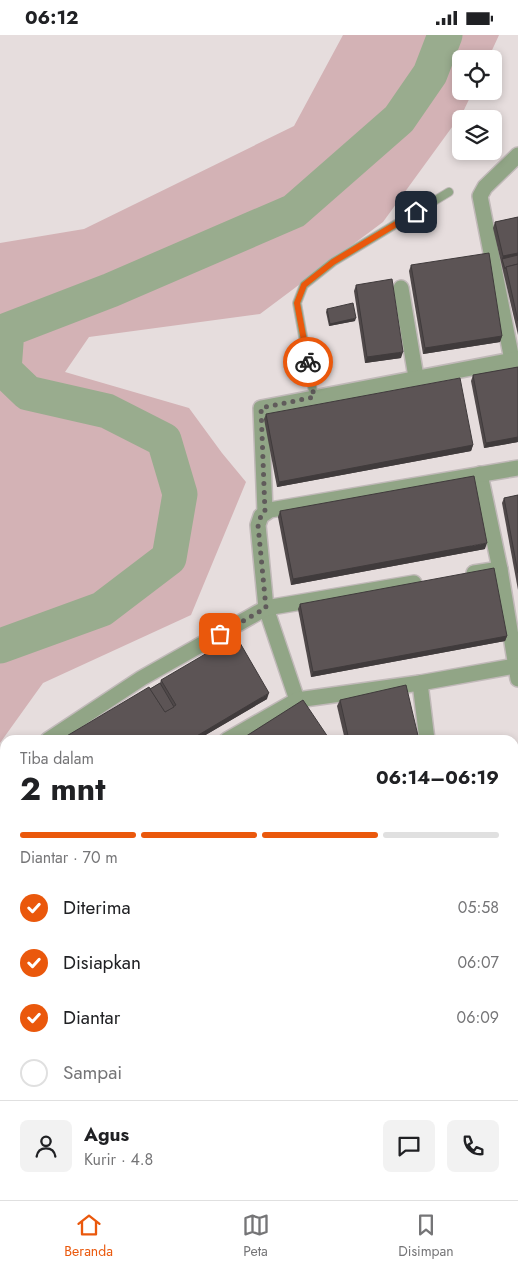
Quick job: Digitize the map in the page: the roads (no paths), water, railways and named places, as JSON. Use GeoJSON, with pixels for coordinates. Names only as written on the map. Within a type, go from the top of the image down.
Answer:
{"type":"FeatureCollection","features":[{"type":"Feature","properties":{"kind":"street"},"geometry":{"type":"LineString","coordinates":[[265,512],[261,408],[515,359],[480,196],[482,190],[490,181],[518,155]]}},
{"type":"Feature","properties":{"kind":"street"},"geometry":{"type":"LineString","coordinates":[[401,288],[416,377]]}},
{"type":"Feature","properties":{"kind":"street"},"geometry":{"type":"LineString","coordinates":[[297,699],[266,608],[258,525],[261,516],[265,512],[518,468]]}},
{"type":"Feature","properties":{"kind":"street"},"geometry":{"type":"LineString","coordinates":[[236,735],[297,699],[517,672],[500,569],[480,474]]}},
{"type":"Feature","properties":{"kind":"street"},"geometry":{"type":"LineString","coordinates":[[461,575],[500,569]]}},
{"type":"Feature","properties":{"kind":"street"},"geometry":{"type":"LineString","coordinates":[[56,735],[142,678],[266,608],[432,580]]}},
{"type":"Feature","properties":{"kind":"street"},"geometry":{"type":"LineString","coordinates":[[420,683],[426,735]]}},
{"type":"Feature","properties":{"kind":"lane"},"geometry":{"type":"LineString","coordinates":[[314,397],[297,303],[304,285],[333,262],[449,192]]}},
{"type":"Feature","properties":{"kind":"waterway"},"geometry":{"type":"LineString","coordinates":[[0,646],[102,609],[169,558],[180,494],[164,440],[107,411],[28,393],[4,370],[7,330],[111,290],[294,211],[399,119],[430,74],[445,35]]}}]}
